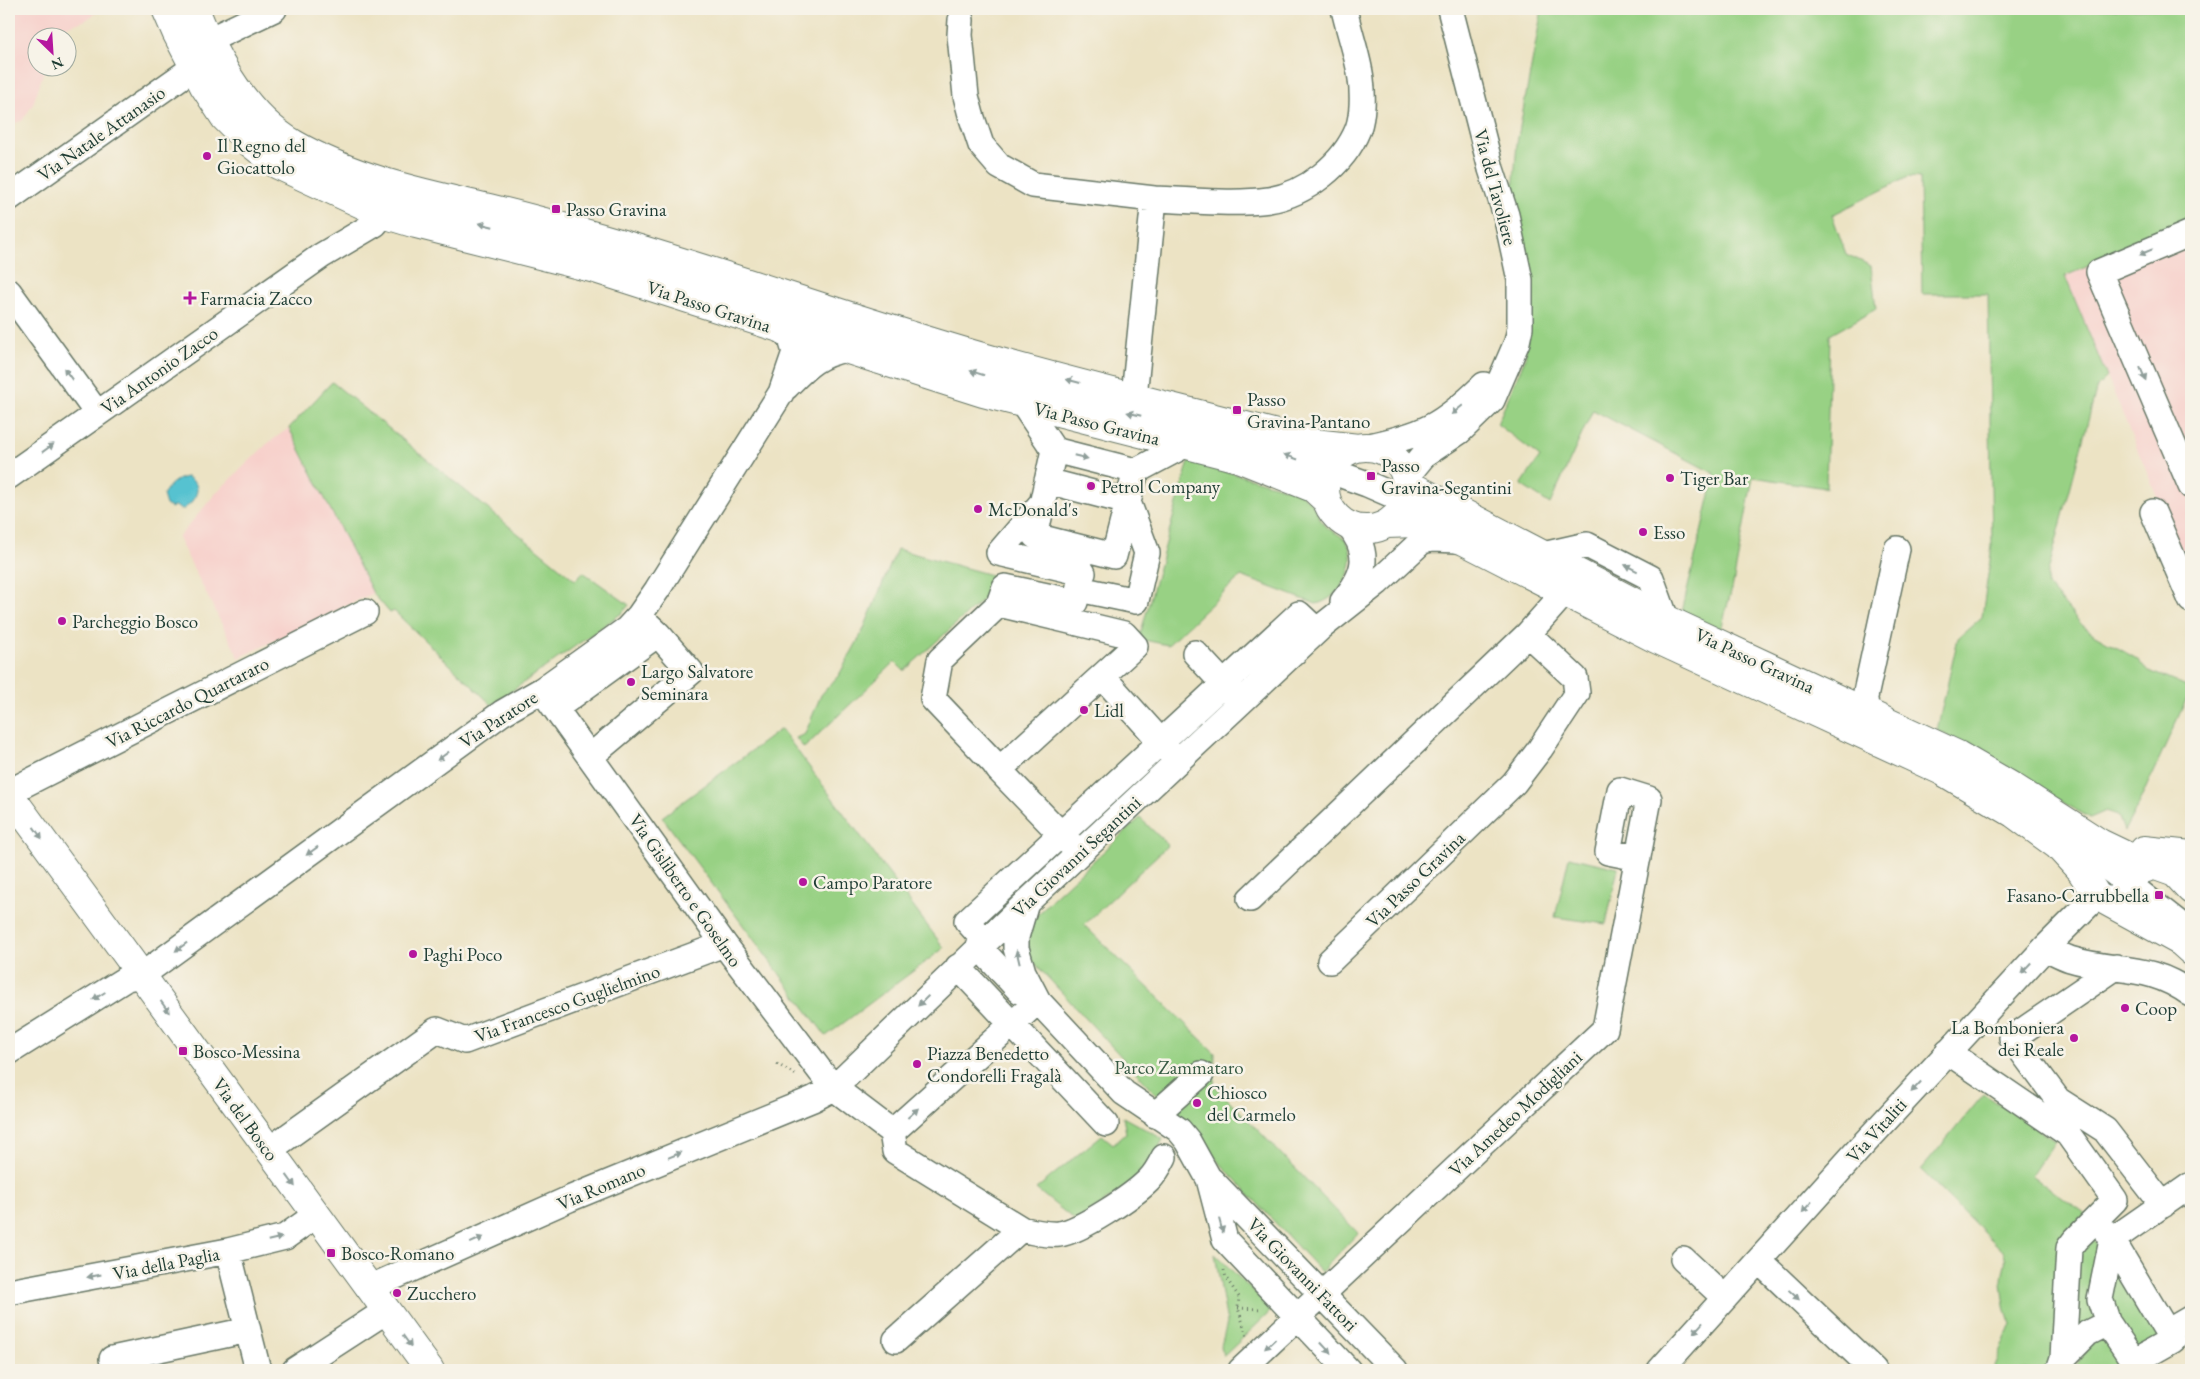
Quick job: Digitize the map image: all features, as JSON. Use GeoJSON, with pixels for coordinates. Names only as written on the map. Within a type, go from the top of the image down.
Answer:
{"type":"FeatureCollection","features":[{"type":"Feature","properties":{"kind":"main road","name":"Via Passo Gravina"},"geometry":{"type":"LineString","coordinates":[[166,9],[193,68],[225,118],[248,142],[267,158],[287,170],[387,199],[518,215],[604,238],[986,358],[1314,443],[1377,448],[1393,457],[1401,466],[1399,503],[1418,523],[1428,525],[1464,541],[1656,639],[1942,771],[2013,813],[2058,846],[2081,871],[2097,896],[2134,916],[2189,937]]}},
{"type":"Feature","properties":{"kind":"main road","name":"Via Passo Gravina"},"geometry":{"type":"LineString","coordinates":[[195,9],[209,40],[237,89],[252,108],[275,130],[387,199],[416,224],[595,269],[784,331],[1023,404],[1238,458],[1313,488],[1327,501],[1333,512],[1348,525]]}},
{"type":"Feature","properties":{"kind":"main road"},"geometry":{"type":"LineString","coordinates":[[1327,501],[1325,486],[1329,470],[1344,453],[1362,447]]}},
{"type":"Feature","properties":{"kind":"main road","name":"Via Passo Gravina"},"geometry":{"type":"LineString","coordinates":[[1399,503],[1415,488],[1666,619],[1958,754],[2100,843]]}},
{"type":"Feature","properties":{"kind":"main road"},"geometry":{"type":"LineString","coordinates":[[1348,525],[1367,529],[1399,503]]}},
{"type":"Feature","properties":{"kind":"main road","name":"Via del Bosco"},"geometry":{"type":"LineString","coordinates":[[9,793],[430,1370]]}},
{"type":"Feature","properties":{"kind":"main road"},"geometry":{"type":"LineString","coordinates":[[2100,843],[2191,856]]}},
{"type":"Feature","properties":{"kind":"main road"},"geometry":{"type":"LineString","coordinates":[[2100,843],[2175,872],[2191,890]]}},
{"type":"Feature","properties":{"kind":"main road"},"geometry":{"type":"LineString","coordinates":[[2134,916],[2123,900],[2126,883],[2139,870],[2191,856]]}},
{"type":"Feature","properties":{"kind":"street"},"geometry":{"type":"LineString","coordinates":[[180,9],[203,59],[222,91],[237,111],[258,132],[285,153],[318,171],[387,199],[605,256],[990,377],[1269,449],[1329,470],[1399,503],[1504,547],[1662,630],[1937,756],[2020,805],[2126,883],[2189,937]]}},
{"type":"Feature","properties":{"kind":"street"},"geometry":{"type":"LineString","coordinates":[[209,40],[274,9]]}},
{"type":"Feature","properties":{"kind":"street"},"geometry":{"type":"LineString","coordinates":[[961,20],[961,44],[966,96],[970,114],[981,145],[998,166],[1033,185],[1154,199],[1246,202],[1270,200],[1313,182],[1332,167],[1347,149],[1358,128],[1362,110],[1361,80],[1344,9]]}},
{"type":"Feature","properties":{"kind":"street","name":"Via del Tavoliere"},"geometry":{"type":"LineString","coordinates":[[1450,9],[1491,169],[1506,215],[1520,280],[1520,328],[1517,342],[1506,365]]}},
{"type":"Feature","properties":{"kind":"street","name":"Via Natale Attanasio"},"geometry":{"type":"LineString","coordinates":[[9,198],[193,68]]}},
{"type":"Feature","properties":{"kind":"street","name":"Via Antonio Zacco"},"geometry":{"type":"LineString","coordinates":[[9,476],[321,256],[375,224],[387,199]]}},
{"type":"Feature","properties":{"kind":"street"},"geometry":{"type":"LineString","coordinates":[[1134,396],[1154,199]]}},
{"type":"Feature","properties":{"kind":"street"},"geometry":{"type":"LineString","coordinates":[[2191,233],[2099,272],[2186,460],[2191,486]]}},
{"type":"Feature","properties":{"kind":"street"},"geometry":{"type":"LineString","coordinates":[[9,292],[96,413]]}},
{"type":"Feature","properties":{"kind":"street","name":"Via Paratore"},"geometry":{"type":"LineString","coordinates":[[781,393],[795,352],[790,339],[784,331]]}},
{"type":"Feature","properties":{"kind":"street","name":"Via Paratore"},"geometry":{"type":"LineString","coordinates":[[9,1052],[127,978],[142,975],[502,713],[549,699],[639,616],[781,393],[813,361],[821,356],[846,349]]}},
{"type":"Feature","properties":{"kind":"street"},"geometry":{"type":"LineString","coordinates":[[1362,447],[1411,437],[1438,425],[1468,401],[1506,365]]}},
{"type":"Feature","properties":{"kind":"street"},"geometry":{"type":"LineString","coordinates":[[1377,583],[1393,554],[1399,503],[1424,456],[1460,431],[1492,400],[1506,365]]}},
{"type":"Feature","properties":{"kind":"street"},"geometry":{"type":"LineString","coordinates":[[1023,404],[1054,450],[1136,471],[1185,445]]}},
{"type":"Feature","properties":{"kind":"street"},"geometry":{"type":"LineString","coordinates":[[1054,450],[1035,536],[1089,550],[1114,556],[1136,471]]}},
{"type":"Feature","properties":{"kind":"street"},"geometry":{"type":"LineString","coordinates":[[1044,492],[1128,502]]}},
{"type":"Feature","properties":{"kind":"street"},"geometry":{"type":"LineString","coordinates":[[1044,492],[999,554],[1136,601],[1147,553],[1128,502]]}},
{"type":"Feature","properties":{"kind":"street"},"geometry":{"type":"LineString","coordinates":[[2153,512],[2191,600]]}},
{"type":"Feature","properties":{"kind":"street","name":"Via Giovanni Segantini"},"geometry":{"type":"LineString","coordinates":[[1318,630],[1355,585],[1363,568],[1364,557],[1362,549],[1357,535],[1348,525]]}},
{"type":"Feature","properties":{"kind":"street","name":"Via Giovanni Segantini"},"geometry":{"type":"LineString","coordinates":[[834,1088],[1026,902],[1318,630],[1377,583],[1422,541],[1432,539],[1464,541]]}},
{"type":"Feature","properties":{"kind":"street"},"geometry":{"type":"LineString","coordinates":[[1866,712],[1865,697],[1897,549]]}},
{"type":"Feature","properties":{"kind":"street"},"geometry":{"type":"LineString","coordinates":[[1079,853],[933,699],[940,660],[999,604],[1005,587],[1075,602],[1089,550]]}},
{"type":"Feature","properties":{"kind":"street"},"geometry":{"type":"LineString","coordinates":[[1250,899],[1528,634],[1565,592]]}},
{"type":"Feature","properties":{"kind":"street"},"geometry":{"type":"LineString","coordinates":[[999,604],[1124,634],[1135,646],[999,770]]}},
{"type":"Feature","properties":{"kind":"street","name":"Via Riccardo Quartararo"},"geometry":{"type":"LineString","coordinates":[[9,793],[365,612]]}},
{"type":"Feature","properties":{"kind":"street"},"geometry":{"type":"LineString","coordinates":[[892,1132],[1038,1001],[1020,992],[982,944],[968,921],[1299,614],[1318,630]]}},
{"type":"Feature","properties":{"kind":"street"},"geometry":{"type":"LineString","coordinates":[[591,756],[691,672],[658,634],[639,616]]}},
{"type":"Feature","properties":{"kind":"street"},"geometry":{"type":"LineString","coordinates":[[549,699],[658,634]]}},
{"type":"Feature","properties":{"kind":"street","name":"Via Passo Gravina"},"geometry":{"type":"LineString","coordinates":[[1330,961],[1514,783],[1577,693],[1576,678],[1528,634]]}},
{"type":"Feature","properties":{"kind":"street"},"geometry":{"type":"LineString","coordinates":[[1195,653],[1240,702]]}},
{"type":"Feature","properties":{"kind":"street"},"geometry":{"type":"LineString","coordinates":[[1102,676],[1178,760]]}},
{"type":"Feature","properties":{"kind":"street","name":"Via Gisliberto e Goselmo"},"geometry":{"type":"LineString","coordinates":[[549,699],[724,944],[834,1088]]}},
{"type":"Feature","properties":{"kind":"street","name":"Via Amedeo Modigliani"},"geometry":{"type":"LineString","coordinates":[[1241,1370],[1605,1029],[1638,858]]}},
{"type":"Feature","properties":{"kind":"street","name":"Via Vitaliti"},"geometry":{"type":"LineString","coordinates":[[1660,1370],[1948,1052],[2045,948],[2097,896]]}},
{"type":"Feature","properties":{"kind":"street","name":"Via Giovanni Fattori"},"geometry":{"type":"LineString","coordinates":[[1026,902],[1016,937],[1016,948],[1022,972],[1038,1001],[1124,1093],[1179,1130],[1188,1141],[1209,1179],[1225,1240],[1348,1370]]}},
{"type":"Feature","properties":{"kind":"street","name":"Via Francesco Guglielmino"},"geometry":{"type":"LineString","coordinates":[[269,1150],[437,1030],[465,1041],[724,944]]}},
{"type":"Feature","properties":{"kind":"street"},"geometry":{"type":"LineString","coordinates":[[2045,948],[2070,959],[2135,969],[2160,976],[2191,994]]}},
{"type":"Feature","properties":{"kind":"street"},"geometry":{"type":"LineString","coordinates":[[2112,1240],[2172,1340],[2134,1362],[2108,1322],[2100,1299],[2112,1240],[2107,1209],[2068,1134],[2026,1028],[2116,967]]}},
{"type":"Feature","properties":{"kind":"street"},"geometry":{"type":"LineString","coordinates":[[958,968],[1106,1124]]}},
{"type":"Feature","properties":{"kind":"street"},"geometry":{"type":"LineString","coordinates":[[1948,1052],[2055,1099],[2105,1130],[2163,1205]]}},
{"type":"Feature","properties":{"kind":"street"},"geometry":{"type":"LineString","coordinates":[[1155,1114],[1201,1074]]}},
{"type":"Feature","properties":{"kind":"street"},"geometry":{"type":"LineString","coordinates":[[834,1088],[892,1132],[895,1151],[1021,1230],[1059,1234],[1081,1226],[1127,1198],[1148,1181],[1156,1172],[1164,1157]]}},
{"type":"Feature","properties":{"kind":"street","name":"Via Romano"},"geometry":{"type":"LineString","coordinates":[[369,1288],[569,1199],[813,1099],[834,1088]]}},
{"type":"Feature","properties":{"kind":"street"},"geometry":{"type":"LineString","coordinates":[[2061,1364],[2069,1248],[2139,1174]]}},
{"type":"Feature","properties":{"kind":"street","name":"Via Giovanni Fattori"},"geometry":{"type":"LineString","coordinates":[[1209,1179],[1323,1294],[1387,1368]]}},
{"type":"Feature","properties":{"kind":"street"},"geometry":{"type":"LineString","coordinates":[[2112,1240],[2191,1186]]}},
{"type":"Feature","properties":{"kind":"street","name":"Via della Paglia"},"geometry":{"type":"LineString","coordinates":[[9,1292],[228,1251],[285,1237],[316,1216]]}},
{"type":"Feature","properties":{"kind":"street"},"geometry":{"type":"LineString","coordinates":[[896,1340],[1021,1230]]}},
{"type":"Feature","properties":{"kind":"street"},"geometry":{"type":"LineString","coordinates":[[228,1251],[258,1370]]}},
{"type":"Feature","properties":{"kind":"street"},"geometry":{"type":"LineString","coordinates":[[1682,1259],[1726,1298]]}},
{"type":"Feature","properties":{"kind":"street"},"geometry":{"type":"LineString","coordinates":[[1759,1261],[1874,1370]]}},
{"type":"Feature","properties":{"kind":"street"},"geometry":{"type":"LineString","coordinates":[[295,1370],[386,1311]]}},
{"type":"Feature","properties":{"kind":"street"},"geometry":{"type":"LineString","coordinates":[[2167,1332],[2191,1318]]}},
{"type":"Feature","properties":{"kind":"street"},"geometry":{"type":"LineString","coordinates":[[2061,1364],[2088,1333],[2108,1322]]}},
{"type":"Feature","properties":{"kind":"street"},"geometry":{"type":"LineString","coordinates":[[112,1359],[248,1330]]}},
{"type":"Feature","properties":{"kind":"path"},"geometry":{"type":"LineString","coordinates":[[1222,1263],[1226,1278],[1239,1297],[1238,1308],[1247,1336]]}},
{"type":"Feature","properties":{"kind":"path"},"geometry":{"type":"LineString","coordinates":[[1238,1308],[1264,1309]]}},
{"type":"Feature","properties":{"kind":"shaded area"},"geometry":{"type":"Polygon","coordinates":[[[9,9],[102,9],[86,20],[63,28],[28,28],[28,78],[42,78],[33,104],[22,121],[9,125],[9,9]]]}},
{"type":"Feature","properties":{"kind":"shaded area"},"geometry":{"type":"Polygon","coordinates":[[[2191,223],[2191,578],[2065,276],[2191,223]]]}},
{"type":"Feature","properties":{"kind":"shaded area"},"geometry":{"type":"Polygon","coordinates":[[[289,428],[373,593],[239,658],[178,538],[216,493],[267,444],[289,428]]]}},
{"type":"Feature","properties":{"kind":"green space"},"geometry":{"type":"Polygon","coordinates":[[[1542,9],[2191,9],[2191,223],[2065,276],[2107,377],[2097,387],[2048,572],[2047,585],[2082,625],[2095,635],[2137,659],[2145,669],[2191,689],[2140,801],[2124,831],[2118,815],[2106,811],[2090,818],[1937,730],[1958,638],[1982,617],[1992,546],[1988,294],[1922,294],[1920,178],[1908,177],[1832,215],[1846,254],[1871,266],[1876,309],[1830,335],[1826,488],[1753,477],[1733,584],[1720,633],[1682,612],[1715,474],[1593,410],[1550,504],[1521,485],[1540,457],[1497,424],[1525,359],[1528,332],[1512,204],[1517,143],[1542,9]]]}},
{"type":"Feature","properties":{"kind":"green space"},"geometry":{"type":"Polygon","coordinates":[[[332,382],[575,580],[583,572],[629,605],[622,613],[492,705],[394,611],[390,613],[373,593],[289,428],[332,382]]]}},
{"type":"Feature","properties":{"kind":"green space"},"geometry":{"type":"Polygon","coordinates":[[[1189,461],[1299,492],[1314,507],[1324,525],[1344,538],[1348,544],[1351,562],[1349,572],[1340,589],[1325,601],[1316,604],[1241,576],[1168,645],[1139,639],[1189,461]]]}},
{"type":"Feature","properties":{"kind":"green space"},"geometry":{"type":"Polygon","coordinates":[[[897,549],[995,576],[990,593],[904,671],[895,662],[804,748],[796,738],[805,734],[821,695],[839,675],[862,633],[897,549]]]}},
{"type":"Feature","properties":{"kind":"green space","name":"Campo Paratore"},"geometry":{"type":"Polygon","coordinates":[[[781,729],[944,948],[826,1036],[662,817],[781,729]]]}},
{"type":"Feature","properties":{"kind":"green space","name":"Parco Zammataro"},"geometry":{"type":"Polygon","coordinates":[[[1140,818],[1168,845],[1084,925],[1215,1053],[1214,1085],[1358,1233],[1321,1272],[1027,955],[1030,923],[1052,899],[1140,818]]]}},
{"type":"Feature","properties":{"kind":"green space"},"geometry":{"type":"Polygon","coordinates":[[[1569,857],[1618,868],[1606,924],[1555,917],[1569,857]]]}},
{"type":"Feature","properties":{"kind":"green space"},"geometry":{"type":"Polygon","coordinates":[[[1984,1094],[2055,1141],[2032,1176],[2089,1217],[2049,1370],[1995,1370],[1994,1366],[2011,1324],[2002,1287],[2005,1255],[1921,1170],[1984,1094]]]}},
{"type":"Feature","properties":{"kind":"green space"},"geometry":{"type":"Polygon","coordinates":[[[1123,1117],[1163,1139],[1146,1175],[1076,1221],[1036,1189],[1102,1135],[1113,1144],[1126,1133],[1123,1117]]]}},
{"type":"Feature","properties":{"kind":"green space"},"geometry":{"type":"Polygon","coordinates":[[[2089,1238],[2103,1246],[2094,1319],[2076,1333],[2078,1248],[2089,1238]]]}},
{"type":"Feature","properties":{"kind":"green space"},"geometry":{"type":"Polygon","coordinates":[[[1215,1254],[1272,1310],[1223,1357],[1221,1346],[1227,1323],[1215,1254]]]}},
{"type":"Feature","properties":{"kind":"green space"},"geometry":{"type":"Polygon","coordinates":[[[2119,1265],[2162,1338],[2136,1353],[2103,1298],[2119,1265]]]}},
{"type":"Feature","properties":{"kind":"green space"},"geometry":{"type":"Polygon","coordinates":[[[2094,1339],[2108,1342],[2127,1370],[2073,1370],[2094,1339]]]}},
{"type":"Feature","properties":{"kind":"water"},"geometry":{"type":"Polygon","coordinates":[[[187,477],[193,481],[197,489],[191,502],[184,509],[174,505],[172,508],[166,505],[163,495],[167,489],[176,481],[187,477]]]}},
{"type":"Feature","properties":{"kind":"place","name":"Il Regno del Giocattolo"},"geometry":{"type":"Point","coordinates":[207,156]}},
{"type":"Feature","properties":{"kind":"place","name":"Passo Gravina"},"geometry":{"type":"Point","coordinates":[556,209]}},
{"type":"Feature","properties":{"kind":"place","name":"Farmacia Zacco"},"geometry":{"type":"Point","coordinates":[190,298]}},
{"type":"Feature","properties":{"kind":"place","name":"Passo Gravina-Pantano"},"geometry":{"type":"Point","coordinates":[1237,410]}},
{"type":"Feature","properties":{"kind":"place","name":"Passo Gravina-Segantini"},"geometry":{"type":"Point","coordinates":[1371,476]}},
{"type":"Feature","properties":{"kind":"place","name":"Tiger Bar"},"geometry":{"type":"Point","coordinates":[1670,478]}},
{"type":"Feature","properties":{"kind":"place","name":"Petrol Company"},"geometry":{"type":"Point","coordinates":[1091,486]}},
{"type":"Feature","properties":{"kind":"place","name":"McDonald's"},"geometry":{"type":"Point","coordinates":[978,509]}},
{"type":"Feature","properties":{"kind":"place","name":"Esso"},"geometry":{"type":"Point","coordinates":[1643,532]}},
{"type":"Feature","properties":{"kind":"place","name":"Parcheggio Bosco"},"geometry":{"type":"Point","coordinates":[62,621]}},
{"type":"Feature","properties":{"kind":"place","name":"Largo Salvatore Seminara"},"geometry":{"type":"Point","coordinates":[631,682]}},
{"type":"Feature","properties":{"kind":"place","name":"Lidl"},"geometry":{"type":"Point","coordinates":[1084,710]}},
{"type":"Feature","properties":{"kind":"place","name":"Campo Paratore"},"geometry":{"type":"Point","coordinates":[803,882]}},
{"type":"Feature","properties":{"kind":"place","name":"Fasano-Carrubbella"},"geometry":{"type":"Point","coordinates":[2159,895]}},
{"type":"Feature","properties":{"kind":"place","name":"Paghi Poco"},"geometry":{"type":"Point","coordinates":[413,954]}},
{"type":"Feature","properties":{"kind":"place","name":"Coop"},"geometry":{"type":"Point","coordinates":[2125,1008]}},
{"type":"Feature","properties":{"kind":"place","name":"La Bomboniera dei Reale"},"geometry":{"type":"Point","coordinates":[2074,1038]}},
{"type":"Feature","properties":{"kind":"place","name":"Bosco-Messina"},"geometry":{"type":"Point","coordinates":[183,1051]}},
{"type":"Feature","properties":{"kind":"place","name":"Piazza Benedetto Condorelli Fragalà"},"geometry":{"type":"Point","coordinates":[917,1064]}},
{"type":"Feature","properties":{"kind":"place","name":"Chiosco del Carmelo"},"geometry":{"type":"Point","coordinates":[1197,1103]}},
{"type":"Feature","properties":{"kind":"place","name":"Bosco-Romano"},"geometry":{"type":"Point","coordinates":[331,1253]}},
{"type":"Feature","properties":{"kind":"place","name":"Zucchero"},"geometry":{"type":"Point","coordinates":[397,1293]}}]}
